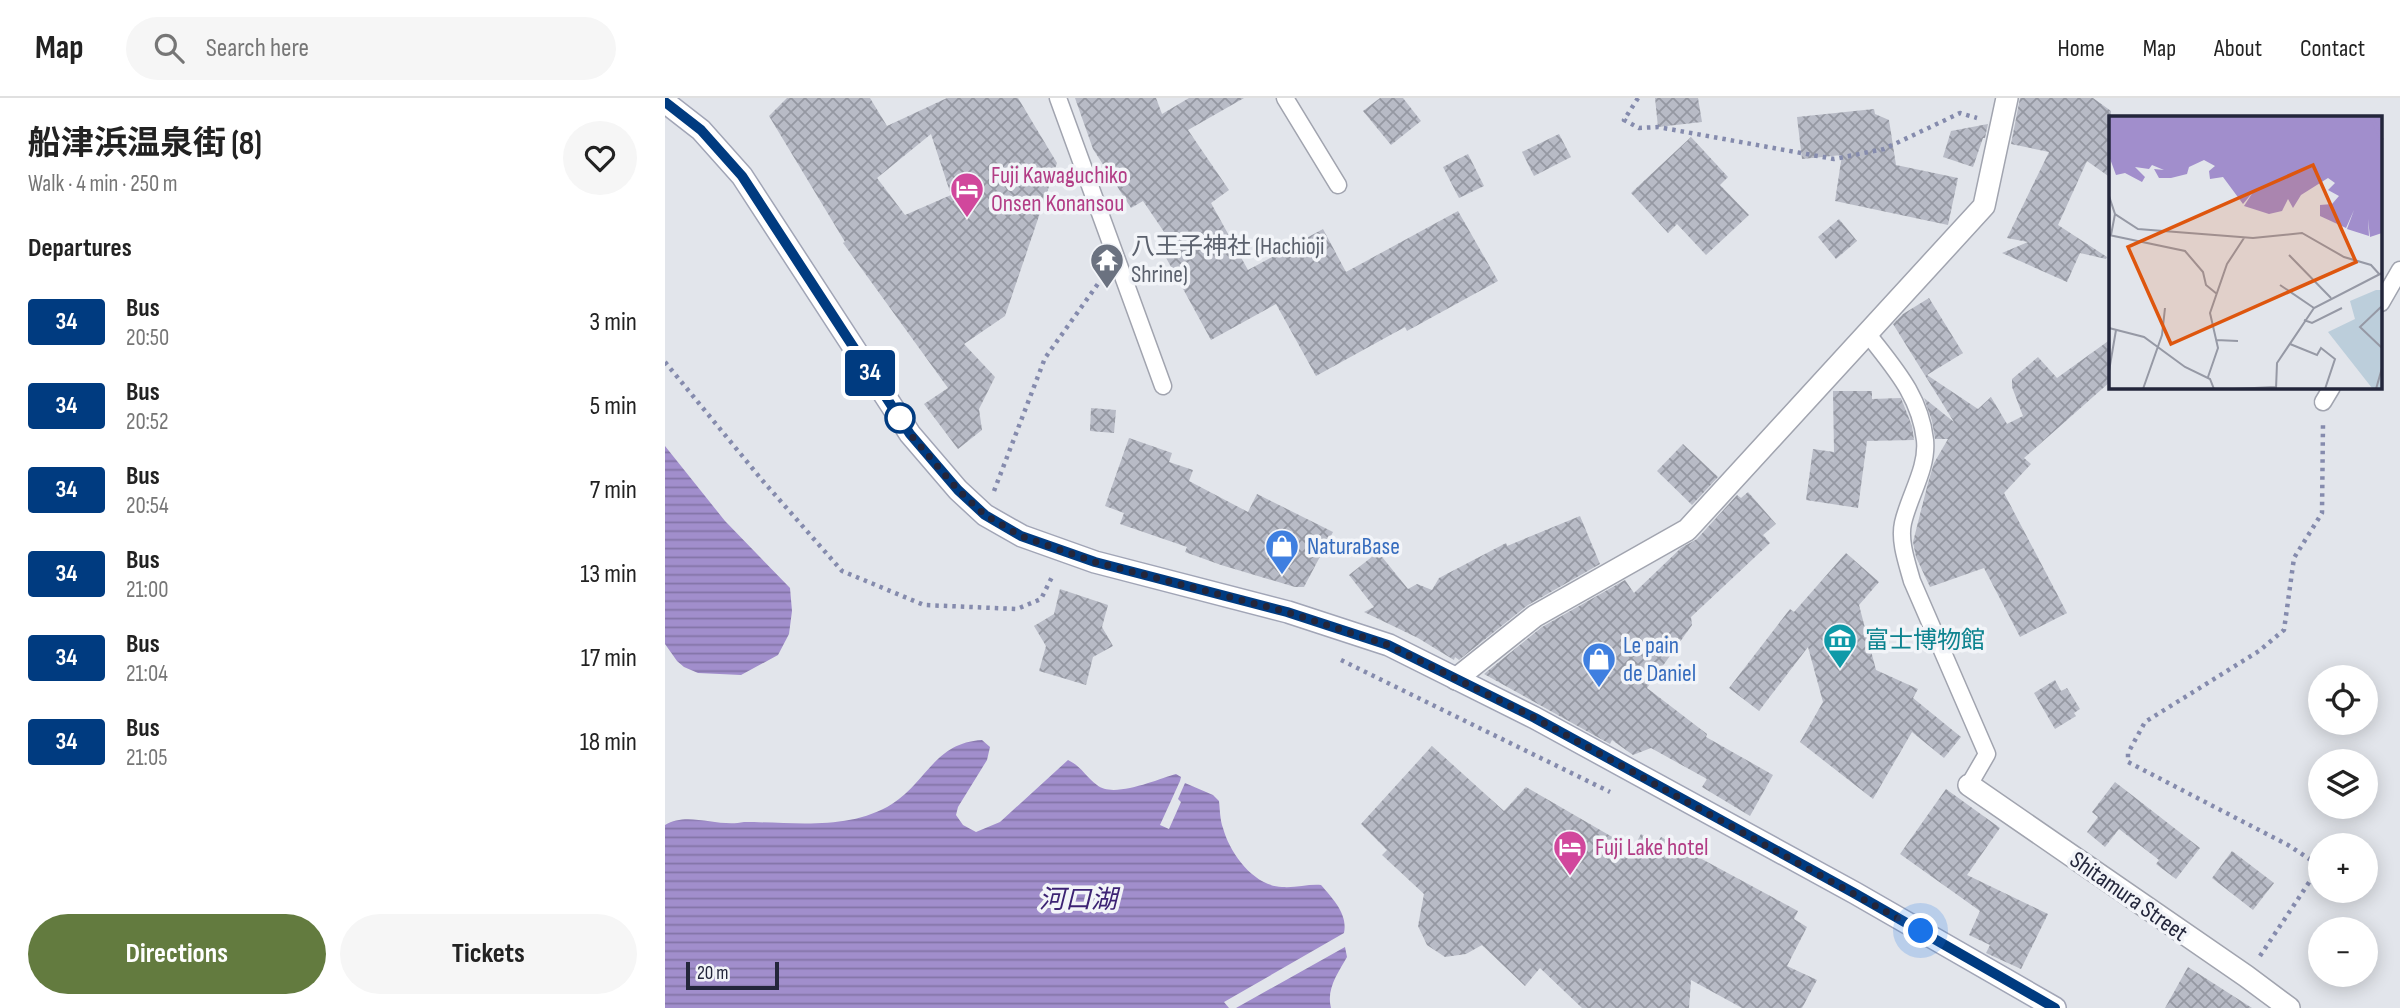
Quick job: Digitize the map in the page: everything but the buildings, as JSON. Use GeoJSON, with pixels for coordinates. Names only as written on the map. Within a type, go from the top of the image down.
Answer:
{"type":"FeatureCollection","features":[{"type":"Feature","properties":{"kind":"main road"},"geometry":{"type":"LineString","coordinates":[[1456,679],[1535,616],[1687,530],[1984,206],[2007,98]]}},
{"type":"Feature","properties":{"kind":"main road"},"geometry":{"type":"LineString","coordinates":[[665,102],[701,130],[742,176],[910,434],[958,490],[985,515],[1021,536],[1095,562],[1287,612],[1388,645],[1535,718],[1843,887],[2055,1008]]}},
{"type":"Feature","properties":{"kind":"main road","name":"Shitamura Street"},"geometry":{"type":"LineString","coordinates":[[1969,785],[2289,1008]]}},
{"type":"Feature","properties":{"kind":"lane"},"geometry":{"type":"LineString","coordinates":[[1058,98],[1163,386]]}},
{"type":"Feature","properties":{"kind":"lane"},"geometry":{"type":"LineString","coordinates":[[1285,98],[1338,185]]}},
{"type":"Feature","properties":{"kind":"lane"},"geometry":{"type":"LineString","coordinates":[[2382,301],[2400,270]]}},
{"type":"Feature","properties":{"kind":"lane"},"geometry":{"type":"LineString","coordinates":[[1867,333],[1912,391],[1926,441],[1921,472],[1902,525],[1904,553],[1912,580],[1987,754],[1969,785]]}},
{"type":"Feature","properties":{"kind":"lane"},"geometry":{"type":"LineString","coordinates":[[2323,402],[2331,388]]}},
{"type":"Feature","properties":{"kind":"path"},"geometry":{"type":"LineString","coordinates":[[1638,98],[1624,120],[1639,128],[1658,127],[1834,159],[1884,149],[1960,113],[2001,125]]}},
{"type":"Feature","properties":{"kind":"path"},"geometry":{"type":"LineString","coordinates":[[985,515],[1045,358],[1116,257]]}},
{"type":"Feature","properties":{"kind":"path"},"geometry":{"type":"LineString","coordinates":[[665,362],[762,480],[842,570],[924,605],[1017,609],[1041,599],[1054,573]]}},
{"type":"Feature","properties":{"kind":"path"},"geometry":{"type":"LineString","coordinates":[[2246,976],[2321,866],[2288,845],[2128,762],[2128,753],[2145,722],[2259,651],[2284,630],[2294,558],[2322,513],[2323,402]]}},
{"type":"Feature","properties":{"kind":"path"},"geometry":{"type":"LineString","coordinates":[[1336,657],[1618,796]]}},
{"type":"Feature","properties":{"kind":"water"},"geometry":{"type":"Polygon","coordinates":[[[665,446],[725,521],[790,588],[792,611],[789,634],[778,655],[741,675],[698,673],[677,661],[665,644],[665,446]]]}},
{"type":"Feature","properties":{"kind":"water","name":"河口湖"},"geometry":{"type":"Polygon","coordinates":[[[982,740],[990,747],[987,760],[958,807],[956,815],[963,825],[976,832],[1000,822],[1068,760],[1104,789],[1124,789],[1176,774],[1181,777],[1180,781],[1160,825],[1169,829],[1181,802],[1178,799],[1185,783],[1213,795],[1219,801],[1226,838],[1245,867],[1262,881],[1272,885],[1321,885],[1342,913],[1344,933],[1224,1002],[1229,1008],[665,1008],[665,825],[683,819],[724,823],[820,823],[858,818],[892,804],[953,748],[982,740]]]}},
{"type":"Feature","properties":{"kind":"water"},"geometry":{"type":"Polygon","coordinates":[[[1345,947],[1347,957],[1331,988],[1331,1008],[1236,1008],[1345,947]]]}},
{"type":"Feature","properties":{"kind":"bus line","name":"34"},"geometry":{"type":"LineString","coordinates":[[665,102],[701,130],[742,176],[910,434],[958,490],[985,515],[1021,536],[1095,562],[1287,612],[1388,645],[1535,718],[1854,893],[2055,1008]]}},
{"type":"Feature","properties":{"kind":"place","name":"Fuji Kawaguchiko Onsen Konansou"},"geometry":{"type":"Point","coordinates":[967,219]}},
{"type":"Feature","properties":{"kind":"place","name":"八王子神社 (Hachioji Shrine)"},"geometry":{"type":"Point","coordinates":[1107,290]}},
{"type":"Feature","properties":{"kind":"place","name":"NaturaBase"},"geometry":{"type":"Point","coordinates":[1282,576]}},
{"type":"Feature","properties":{"kind":"place","name":"富士博物館"},"geometry":{"type":"Point","coordinates":[1840,670]}},
{"type":"Feature","properties":{"kind":"place","name":"Le pain de Daniel"},"geometry":{"type":"Point","coordinates":[1599,689]}},
{"type":"Feature","properties":{"kind":"place","name":"Fuji Lake hotel"},"geometry":{"type":"Point","coordinates":[1570,877]}},
{"type":"Feature","properties":{"kind":"route"},"geometry":{"type":"LineString","coordinates":[[900,418],[896,412],[910,434],[958,490],[985,515],[1021,536],[1095,562],[1287,612],[1388,645],[1535,718],[1921,931]]}}]}
